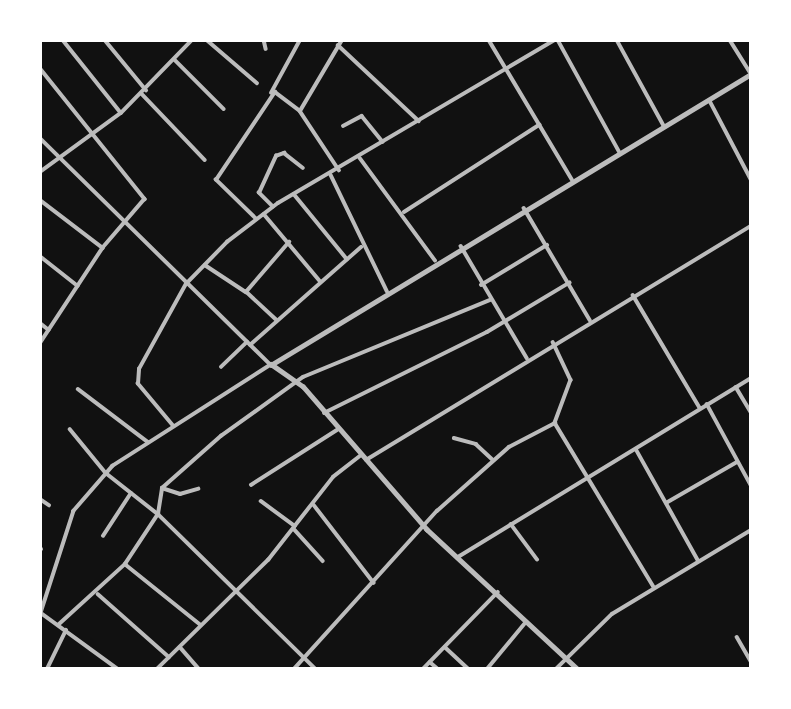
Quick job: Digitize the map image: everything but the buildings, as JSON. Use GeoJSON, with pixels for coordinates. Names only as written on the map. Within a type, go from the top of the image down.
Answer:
{"type":"FeatureCollection","features":[{"type":"Feature","properties":{"kind":"street"},"geometry":{"type":"LineString","coordinates":[[63,40],[121,113]]}},
{"type":"Feature","properties":{"kind":"street"},"geometry":{"type":"LineString","coordinates":[[105,40],[146,90]]}},
{"type":"Feature","properties":{"kind":"street"},"geometry":{"type":"LineString","coordinates":[[40,172],[93,136],[121,113],[192,40]]}},
{"type":"Feature","properties":{"kind":"street"},"geometry":{"type":"LineString","coordinates":[[207,40],[257,83]]}},
{"type":"Feature","properties":{"kind":"street"},"geometry":{"type":"LineString","coordinates":[[264,40],[266,50]]}},
{"type":"Feature","properties":{"kind":"street"},"geometry":{"type":"LineString","coordinates":[[256,219],[216,180],[271,95],[300,40]]}},
{"type":"Feature","properties":{"kind":"street"},"geometry":{"type":"LineString","coordinates":[[300,111],[342,40]]}},
{"type":"Feature","properties":{"kind":"street"},"geometry":{"type":"LineString","coordinates":[[489,40],[572,179]]}},
{"type":"Feature","properties":{"kind":"street"},"geometry":{"type":"LineString","coordinates":[[173,426],[137,378],[186,284],[272,207],[331,175],[557,40],[619,151]]}},
{"type":"Feature","properties":{"kind":"street"},"geometry":{"type":"LineString","coordinates":[[617,40],[664,126]]}},
{"type":"Feature","properties":{"kind":"street"},"geometry":{"type":"LineString","coordinates":[[118,669],[58,625],[41,608],[75,512],[106,473],[173,426],[435,260],[619,151],[710,101],[751,74],[730,40]]}},
{"type":"Feature","properties":{"kind":"street"},"geometry":{"type":"LineString","coordinates":[[338,45],[419,121]]}},
{"type":"Feature","properties":{"kind":"street"},"geometry":{"type":"LineString","coordinates":[[175,60],[224,109]]}},
{"type":"Feature","properties":{"kind":"street"},"geometry":{"type":"LineString","coordinates":[[40,68],[93,136],[145,195],[103,248],[40,344]]}},
{"type":"Feature","properties":{"kind":"street"},"geometry":{"type":"LineString","coordinates":[[271,95],[278,92],[300,111],[339,170]]}},
{"type":"Feature","properties":{"kind":"street"},"geometry":{"type":"LineString","coordinates":[[142,94],[205,160]]}},
{"type":"Feature","properties":{"kind":"street"},"geometry":{"type":"LineString","coordinates":[[710,101],[751,180]]}},
{"type":"Feature","properties":{"kind":"street"},"geometry":{"type":"LineString","coordinates":[[343,126],[362,116],[383,142]]}},
{"type":"Feature","properties":{"kind":"street"},"geometry":{"type":"LineString","coordinates":[[404,212],[539,125]]}},
{"type":"Feature","properties":{"kind":"street"},"geometry":{"type":"LineString","coordinates":[[40,138],[58,159],[248,344],[292,383],[303,387],[337,430],[426,530],[498,592],[577,669]]}},
{"type":"Feature","properties":{"kind":"street"},"geometry":{"type":"LineString","coordinates":[[272,207],[259,193],[276,156],[284,153],[303,168]]}},
{"type":"Feature","properties":{"kind":"street"},"geometry":{"type":"LineString","coordinates":[[360,158],[404,212],[435,260]]}},
{"type":"Feature","properties":{"kind":"street"},"geometry":{"type":"LineString","coordinates":[[331,175],[361,247],[387,291]]}},
{"type":"Feature","properties":{"kind":"street"},"geometry":{"type":"LineString","coordinates":[[294,194],[347,259]]}},
{"type":"Feature","properties":{"kind":"street"},"geometry":{"type":"LineString","coordinates":[[40,200],[103,248]]}},
{"type":"Feature","properties":{"kind":"street"},"geometry":{"type":"LineString","coordinates":[[524,208],[590,320]]}},
{"type":"Feature","properties":{"kind":"street"},"geometry":{"type":"LineString","coordinates":[[264,214],[320,281]]}},
{"type":"Feature","properties":{"kind":"street"},"geometry":{"type":"LineString","coordinates":[[366,460],[553,342],[751,226]]}},
{"type":"Feature","properties":{"kind":"street"},"geometry":{"type":"LineString","coordinates":[[246,292],[289,242]]}},
{"type":"Feature","properties":{"kind":"street"},"geometry":{"type":"LineString","coordinates":[[481,285],[547,245]]}},
{"type":"Feature","properties":{"kind":"street"},"geometry":{"type":"LineString","coordinates":[[461,246],[481,285],[527,358]]}},
{"type":"Feature","properties":{"kind":"street"},"geometry":{"type":"LineString","coordinates":[[220,367],[361,247]]}},
{"type":"Feature","properties":{"kind":"street"},"geometry":{"type":"LineString","coordinates":[[40,256],[78,286]]}},
{"type":"Feature","properties":{"kind":"street"},"geometry":{"type":"LineString","coordinates":[[205,265],[246,292],[276,320]]}},
{"type":"Feature","properties":{"kind":"street"},"geometry":{"type":"LineString","coordinates":[[324,413],[504,323],[569,283]]}},
{"type":"Feature","properties":{"kind":"street"},"geometry":{"type":"LineString","coordinates":[[633,295],[700,408]]}},
{"type":"Feature","properties":{"kind":"street"},"geometry":{"type":"LineString","coordinates":[[58,625],[98,594],[125,564],[158,514],[162,488],[292,383],[490,300]]}},
{"type":"Feature","properties":{"kind":"street"},"geometry":{"type":"LineString","coordinates":[[40,323],[49,330]]}},
{"type":"Feature","properties":{"kind":"street"},"geometry":{"type":"LineString","coordinates":[[294,669],[426,530],[437,511],[494,460],[555,423],[571,380],[553,342]]}},
{"type":"Feature","properties":{"kind":"street"},"geometry":{"type":"LineString","coordinates":[[458,557],[584,476],[636,449],[751,378]]}},
{"type":"Feature","properties":{"kind":"street"},"geometry":{"type":"LineString","coordinates":[[736,387],[751,412]]}},
{"type":"Feature","properties":{"kind":"street"},"geometry":{"type":"LineString","coordinates":[[78,389],[148,443]]}},
{"type":"Feature","properties":{"kind":"street"},"geometry":{"type":"LineString","coordinates":[[707,404],[751,485]]}},
{"type":"Feature","properties":{"kind":"street"},"geometry":{"type":"LineString","coordinates":[[555,423],[584,476],[654,587]]}},
{"type":"Feature","properties":{"kind":"street"},"geometry":{"type":"LineString","coordinates":[[70,429],[106,473],[158,514],[316,669]]}},
{"type":"Feature","properties":{"kind":"street"},"geometry":{"type":"LineString","coordinates":[[251,485],[337,430]]}},
{"type":"Feature","properties":{"kind":"street"},"geometry":{"type":"LineString","coordinates":[[454,438],[476,443],[494,460]]}},
{"type":"Feature","properties":{"kind":"street"},"geometry":{"type":"LineString","coordinates":[[636,449],[698,560]]}},
{"type":"Feature","properties":{"kind":"street"},"geometry":{"type":"LineString","coordinates":[[157,669],[236,590],[313,504],[362,455]]}},
{"type":"Feature","properties":{"kind":"street"},"geometry":{"type":"LineString","coordinates":[[666,503],[737,462]]}},
{"type":"Feature","properties":{"kind":"street"},"geometry":{"type":"LineString","coordinates":[[162,488],[180,494],[198,489]]}},
{"type":"Feature","properties":{"kind":"street"},"geometry":{"type":"LineString","coordinates":[[103,536],[131,493]]}},
{"type":"Feature","properties":{"kind":"street"},"geometry":{"type":"LineString","coordinates":[[40,499],[49,505]]}},
{"type":"Feature","properties":{"kind":"street"},"geometry":{"type":"LineString","coordinates":[[261,501],[294,527],[323,561]]}},
{"type":"Feature","properties":{"kind":"street"},"geometry":{"type":"LineString","coordinates":[[313,504],[374,583]]}},
{"type":"Feature","properties":{"kind":"street"},"geometry":{"type":"LineString","coordinates":[[511,523],[537,559]]}},
{"type":"Feature","properties":{"kind":"street"},"geometry":{"type":"LineString","coordinates":[[556,669],[598,626],[654,587],[751,530]]}},
{"type":"Feature","properties":{"kind":"street"},"geometry":{"type":"LineString","coordinates":[[125,564],[201,625]]}},
{"type":"Feature","properties":{"kind":"street"},"geometry":{"type":"LineString","coordinates":[[423,669],[498,592]]}},
{"type":"Feature","properties":{"kind":"street"},"geometry":{"type":"LineString","coordinates":[[98,594],[169,657]]}},
{"type":"Feature","properties":{"kind":"street"},"geometry":{"type":"LineString","coordinates":[[487,669],[527,620]]}},
{"type":"Feature","properties":{"kind":"street"},"geometry":{"type":"LineString","coordinates":[[47,669],[66,631]]}},
{"type":"Feature","properties":{"kind":"street"},"geometry":{"type":"LineString","coordinates":[[737,637],[751,661]]}},
{"type":"Feature","properties":{"kind":"street"},"geometry":{"type":"LineString","coordinates":[[445,646],[469,669]]}},
{"type":"Feature","properties":{"kind":"street"},"geometry":{"type":"LineString","coordinates":[[179,647],[199,669]]}},
{"type":"Feature","properties":{"kind":"street"},"geometry":{"type":"LineString","coordinates":[[430,662],[438,669]]}}]}
